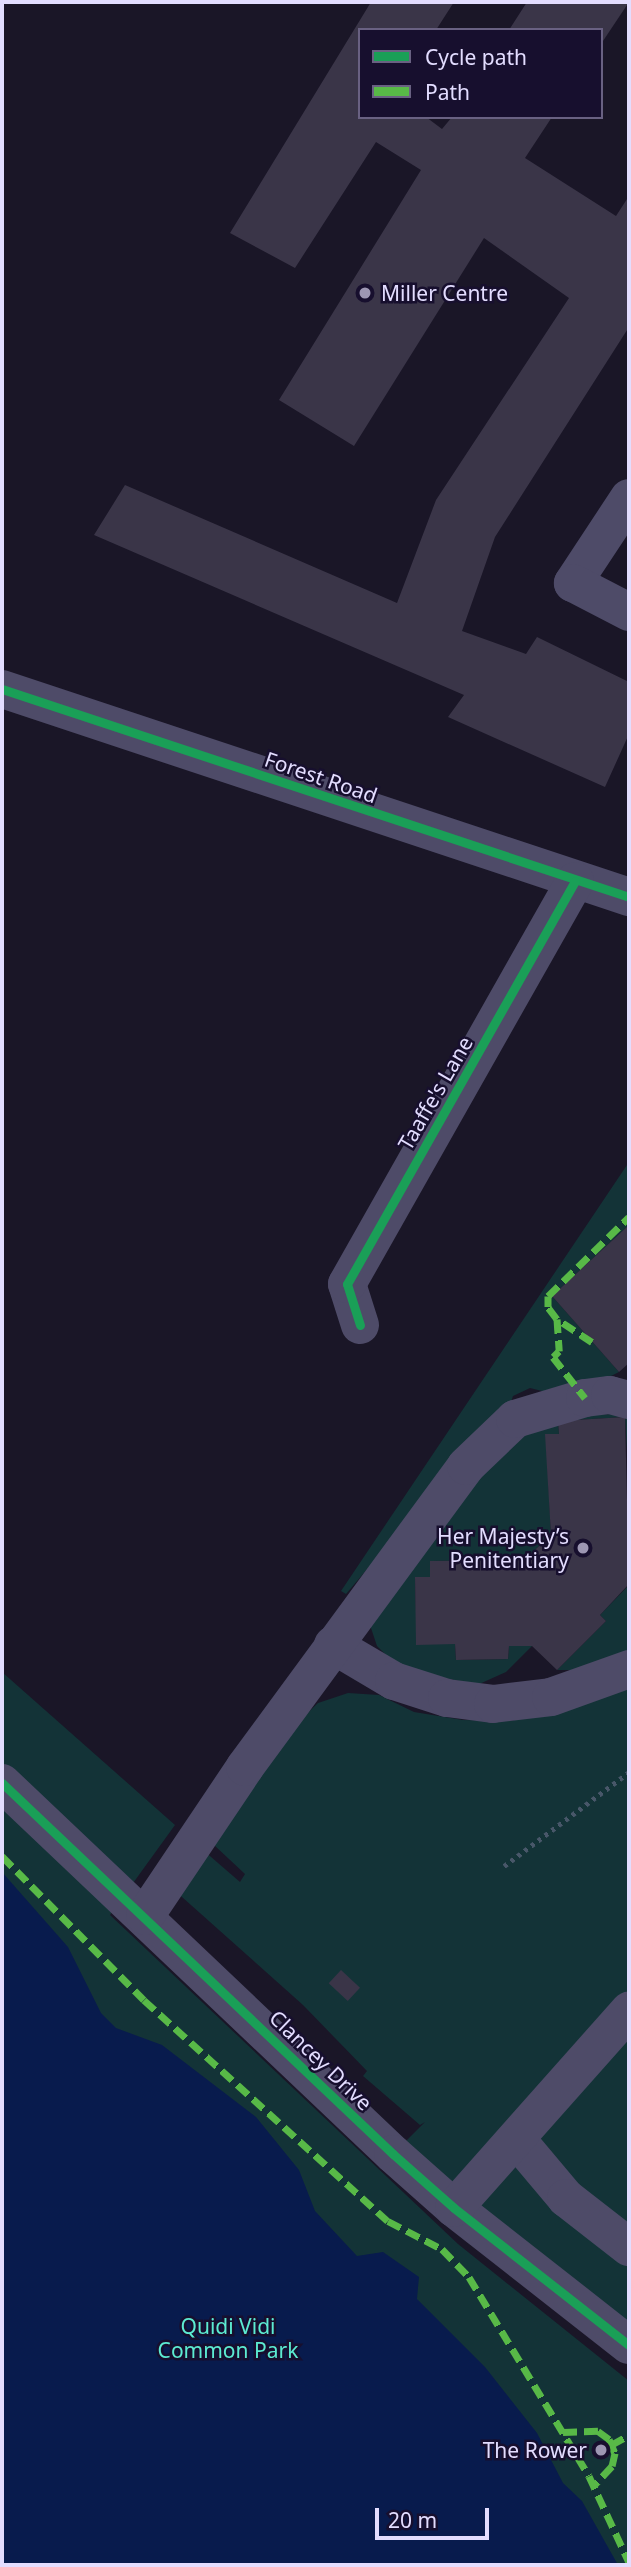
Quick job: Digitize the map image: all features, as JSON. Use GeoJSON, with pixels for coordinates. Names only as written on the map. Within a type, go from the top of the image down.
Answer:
{"type":"FeatureCollection","features":[{"type":"Feature","properties":{"kind":"street"},"geometry":{"type":"LineString","coordinates":[[629,498],[573,583],[629,612]]}},
{"type":"Feature","properties":{"kind":"street","name":"Forest Road"},"geometry":{"type":"LineString","coordinates":[[2,689],[629,897]]}},
{"type":"Feature","properties":{"kind":"street","name":"Taaffe's Lane"},"geometry":{"type":"LineString","coordinates":[[360,1325],[347,1284],[576,881]]}},
{"type":"Feature","properties":{"kind":"street"},"geometry":{"type":"LineString","coordinates":[[145,1916],[333,1645],[466,1466],[515,1419],[585,1398],[610,1395],[629,1400]]}},
{"type":"Feature","properties":{"kind":"street"},"geometry":{"type":"LineString","coordinates":[[333,1645],[394,1681],[447,1698],[494,1704],[551,1697],[629,1669]]}},
{"type":"Feature","properties":{"kind":"street","name":"Clancey Drive"},"geometry":{"type":"LineString","coordinates":[[2,1783],[454,2208],[629,2345]]}},
{"type":"Feature","properties":{"kind":"street"},"geometry":{"type":"LineString","coordinates":[[454,2208],[518,2141],[629,2011]]}},
{"type":"Feature","properties":{"kind":"street"},"geometry":{"type":"LineString","coordinates":[[518,2141],[566,2197],[629,2247]]}},
{"type":"Feature","properties":{"kind":"path"},"geometry":{"type":"LineString","coordinates":[[505,1866],[629,1772]]}},
{"type":"Feature","properties":{"kind":"green space"},"geometry":{"type":"Polygon","coordinates":[[[629,1162],[629,1225],[552,1296],[619,1372],[603,1380],[546,1392],[530,1388],[513,1396],[508,1411],[486,1429],[346,1594],[341,1591],[629,1162]]]}},
{"type":"Feature","properties":{"kind":"green space"},"geometry":{"type":"Polygon","coordinates":[[[629,1414],[629,1484],[625,1417],[558,1421],[559,1434],[546,1434],[551,1535],[524,1560],[430,1561],[430,1577],[415,1578],[417,1644],[455,1644],[456,1660],[508,1659],[509,1646],[532,1646],[506,1672],[477,1685],[399,1668],[377,1646],[370,1625],[509,1435],[557,1415],[629,1414]]]}},
{"type":"Feature","properties":{"kind":"green space"},"geometry":{"type":"Polygon","coordinates":[[[629,1585],[629,1657],[581,1670],[557,1670],[606,1621],[600,1615],[629,1585]]]}},
{"type":"Feature","properties":{"kind":"green space","name":"Quidi Vidi Common Park"},"geometry":{"type":"Polygon","coordinates":[[[2,1672],[175,1825],[110,1915],[458,2244],[629,2381],[629,2565],[2,2565],[2,1672]]]}},
{"type":"Feature","properties":{"kind":"green space"},"geometry":{"type":"Polygon","coordinates":[[[629,1686],[629,2345],[393,2154],[425,2122],[420,2125],[363,2076],[367,2071],[303,2005],[173,1889],[203,1850],[240,1882],[245,1874],[214,1845],[294,1726],[318,1703],[348,1693],[379,1695],[414,1712],[463,1720],[511,1721],[629,1686]]]}},
{"type":"Feature","properties":{"kind":"water","name":"Quidi Vidi Common Park"},"geometry":{"type":"Polygon","coordinates":[[[2,1872],[68,1947],[101,2013],[116,2028],[162,2045],[256,2117],[299,2170],[315,2211],[357,2256],[383,2252],[419,2277],[417,2299],[485,2367],[537,2433],[563,2483],[582,2501],[618,2565],[2,2565],[2,1872]]]}},
{"type":"Feature","properties":{"kind":"building"},"geometry":{"type":"Polygon","coordinates":[[[371,2],[454,2],[437,28],[358,28],[358,119],[429,119],[442,129],[450,119],[551,119],[525,158],[616,216],[629,196],[629,327],[495,537],[462,631],[526,654],[537,637],[629,682],[629,734],[605,787],[448,717],[464,695],[94,535],[125,485],[397,603],[436,500],[569,298],[484,238],[354,446],[279,400],[421,170],[376,142],[295,268],[230,233],[371,2]]]}},
{"type":"Feature","properties":{"kind":"building"},"geometry":{"type":"Polygon","coordinates":[[[527,2],[629,2],[603,41],[603,28],[510,28],[527,2]]]}},
{"type":"Feature","properties":{"kind":"building"},"geometry":{"type":"Polygon","coordinates":[[[629,1225],[629,1363],[619,1372],[552,1296],[629,1225]]]}},
{"type":"Feature","properties":{"kind":"building","name":"Her Majesty’s Penitentiary"},"geometry":{"type":"Polygon","coordinates":[[[625,1417],[629,1584],[600,1615],[606,1621],[557,1670],[532,1646],[509,1646],[508,1659],[456,1660],[455,1644],[416,1645],[415,1577],[430,1577],[430,1561],[524,1560],[551,1535],[545,1434],[559,1434],[558,1421],[625,1417]]]}},
{"type":"Feature","properties":{"kind":"building"},"geometry":{"type":"Polygon","coordinates":[[[341,1970],[360,1988],[348,2001],[329,1983],[341,1970]]]}},
{"type":"Feature","properties":{"kind":"marked path"},"geometry":{"type":"LineString","coordinates":[[592,1342],[557,1319],[548,1307],[548,1296],[629,1217]]}},
{"type":"Feature","properties":{"kind":"marked path"},"geometry":{"type":"LineString","coordinates":[[557,1319],[559,1351],[553,1357],[585,1398]]}},
{"type":"Feature","properties":{"kind":"marked path"},"geometry":{"type":"LineString","coordinates":[[2,1856],[144,2000],[388,2221],[442,2249],[469,2277],[589,2476],[629,2562]]}},
{"type":"Feature","properties":{"kind":"marked path"},"geometry":{"type":"LineString","coordinates":[[563,2432],[598,2431],[609,2439],[615,2453],[612,2466],[594,2485]]}},
{"type":"Feature","properties":{"kind":"marked path"},"geometry":{"type":"LineString","coordinates":[[611,2445],[629,2435]]}},
{"type":"Feature","properties":{"kind":"cycle path"},"geometry":{"type":"LineString","coordinates":[[2,689],[629,897]]}},
{"type":"Feature","properties":{"kind":"cycle path"},"geometry":{"type":"LineString","coordinates":[[360,1325],[347,1284],[575,881]]}},
{"type":"Feature","properties":{"kind":"cycle path"},"geometry":{"type":"LineString","coordinates":[[2,1783],[393,2154],[454,2208],[629,2345]]}},
{"type":"Feature","properties":{"kind":"place","name":"Miller Centre"},"geometry":{"type":"Point","coordinates":[365,293]}},
{"type":"Feature","properties":{"kind":"place","name":"Her Majesty’s Penitentiary"},"geometry":{"type":"Point","coordinates":[583,1548]}},
{"type":"Feature","properties":{"kind":"place","name":"The Rower"},"geometry":{"type":"Point","coordinates":[601,2450]}}]}
